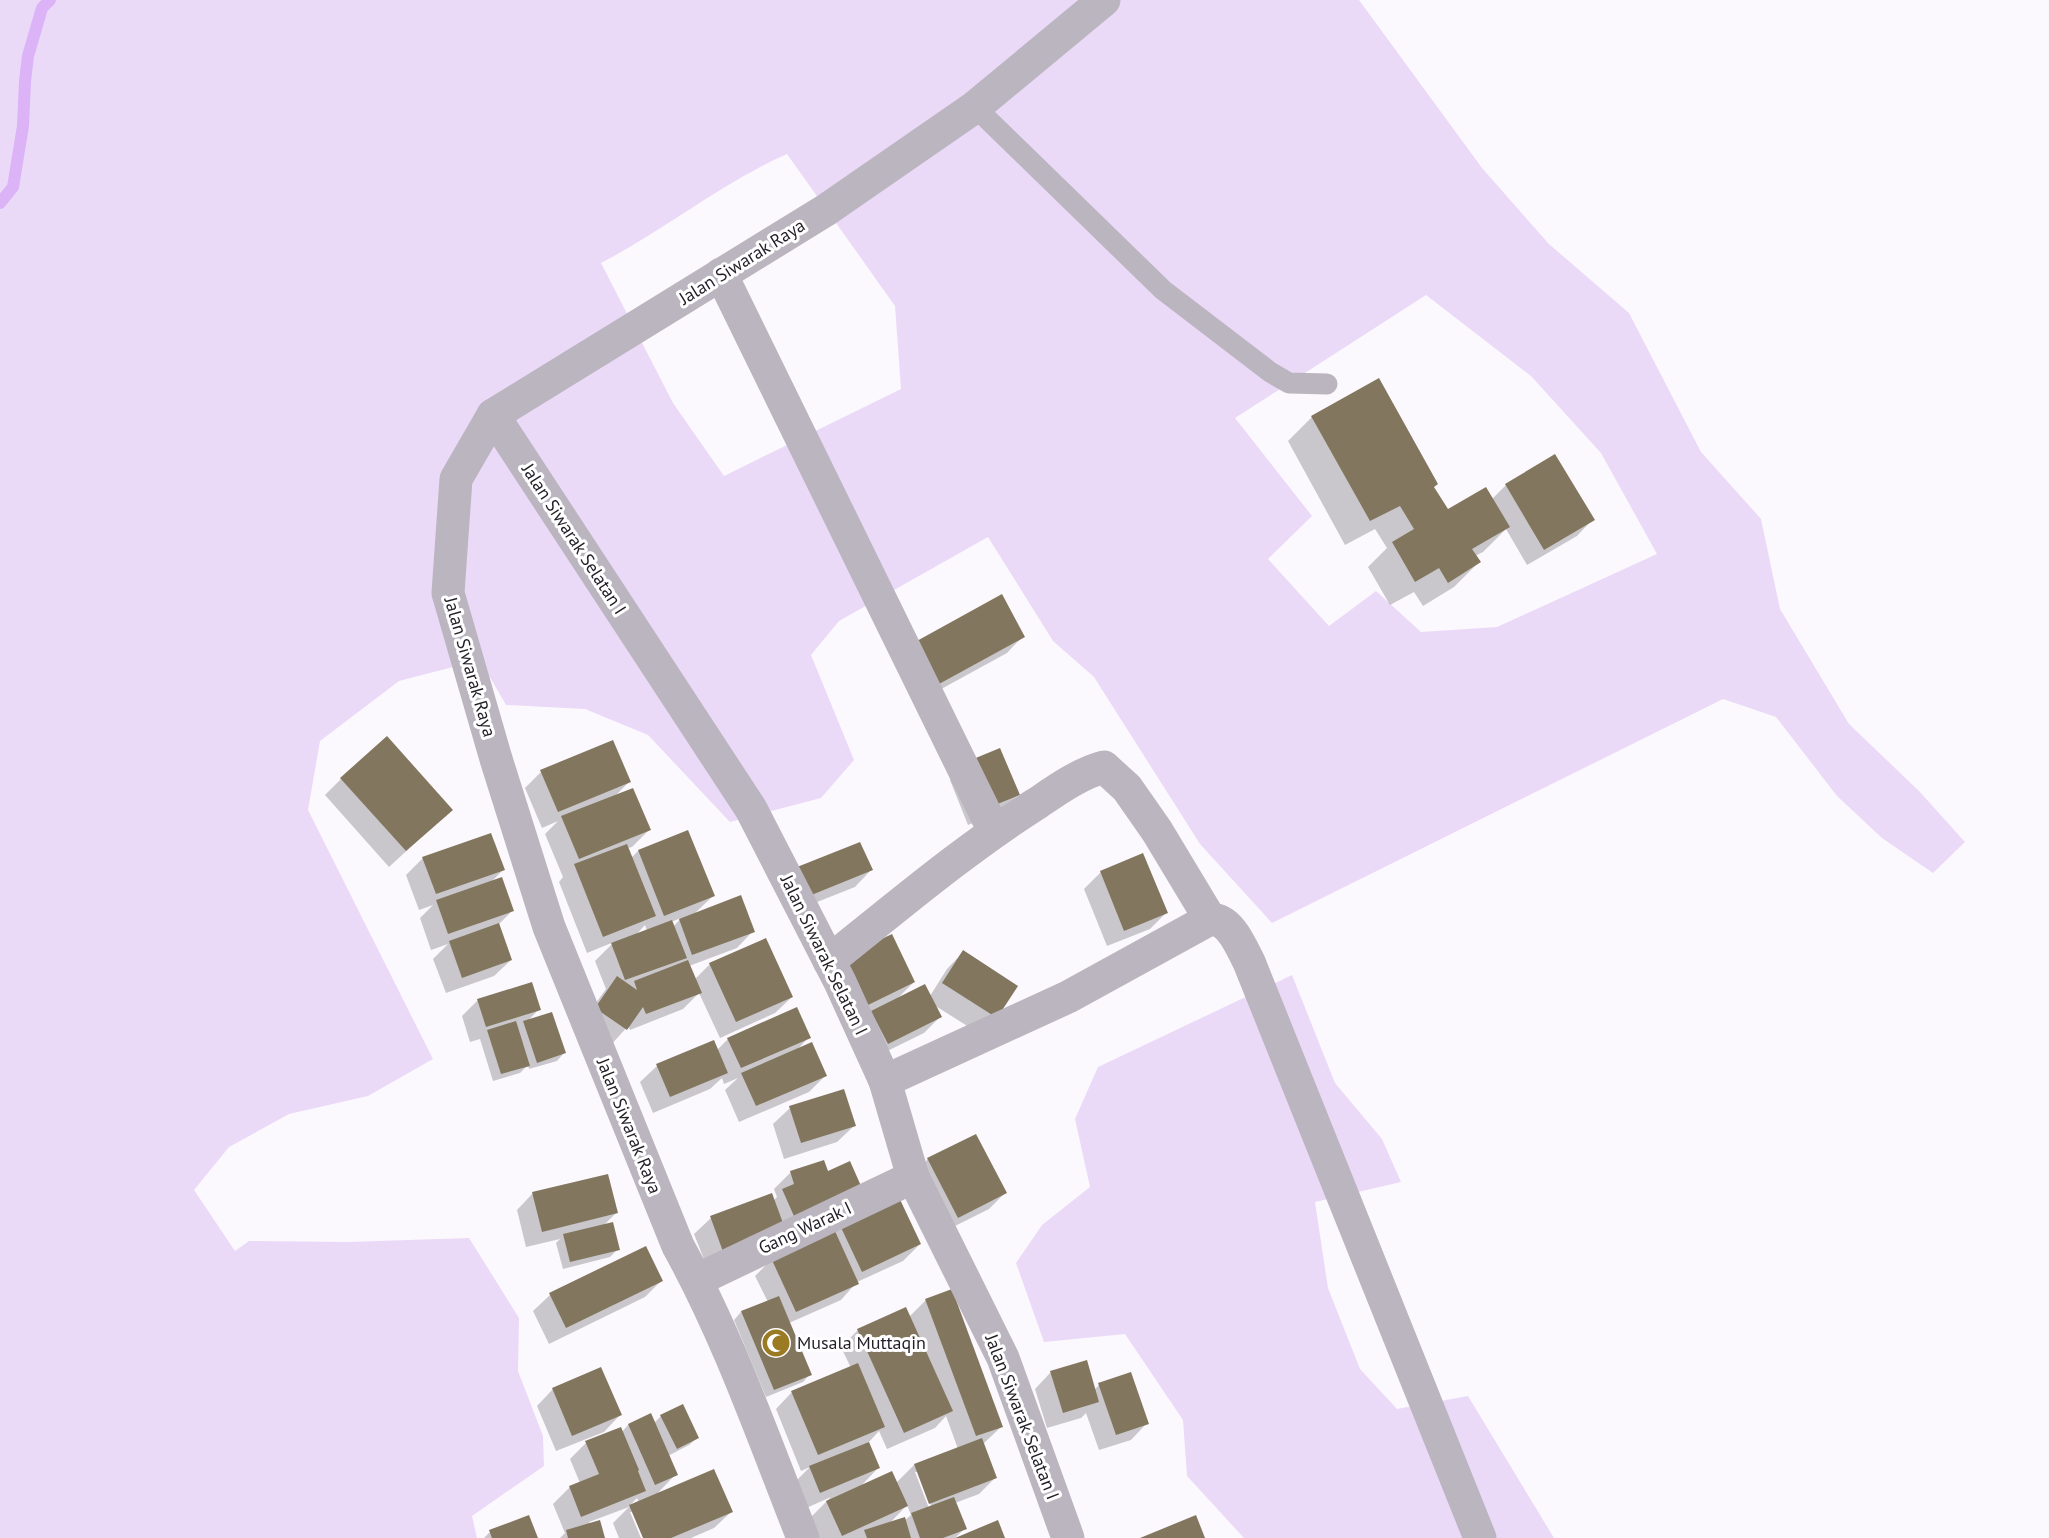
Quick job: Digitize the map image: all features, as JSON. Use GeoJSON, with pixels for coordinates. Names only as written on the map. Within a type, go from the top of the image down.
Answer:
{"type":"FeatureCollection","features":[{"type":"Feature","properties":{"kind":"street","name":"Jalan Siwarak Raya"},"geometry":{"type":"LineString","coordinates":[[803,1538],[751,1404],[697,1280],[678,1246],[549,927],[496,759],[448,593],[456,478],[493,415],[826,210],[975,107],[1104,0]]}},
{"type":"Feature","properties":{"kind":"street"},"geometry":{"type":"LineString","coordinates":[[722,274],[994,831]]}},
{"type":"Feature","properties":{"kind":"street","name":"Jalan Siwarak Selatan I"},"geometry":{"type":"LineString","coordinates":[[493,415],[751,809],[829,961],[885,1081],[913,1177],[1003,1358],[1068,1538]]}},
{"type":"Feature","properties":{"kind":"street"},"geometry":{"type":"LineString","coordinates":[[829,961],[994,831],[1058,790],[1104,767],[1133,796],[1210,919]]}},
{"type":"Feature","properties":{"kind":"street"},"geometry":{"type":"LineString","coordinates":[[885,1081],[1068,997],[1210,919],[1217,919],[1235,935],[1249,962],[1480,1538]]}},
{"type":"Feature","properties":{"kind":"street","name":"Gang Warak I"},"geometry":{"type":"LineString","coordinates":[[697,1280],[913,1177]]}},
{"type":"Feature","properties":{"kind":"lane"},"geometry":{"type":"LineString","coordinates":[[975,107],[1163,290],[1270,372],[1289,383],[1327,384]]}},
{"type":"Feature","properties":{"kind":"shaded area"},"geometry":{"type":"Polygon","coordinates":[[[0,0],[1359,0],[1482,168],[1549,244],[1629,313],[1701,452],[1761,519],[1780,609],[1849,724],[1919,791],[1965,842],[1933,873],[1882,838],[1837,796],[1776,717],[1723,699],[1272,923],[1200,844],[1094,677],[1053,641],[988,537],[839,621],[811,655],[854,760],[821,798],[730,822],[648,735],[585,709],[506,705],[480,660],[399,681],[320,741],[308,810],[433,1059],[368,1096],[289,1114],[229,1147],[194,1190],[235,1251],[249,1241],[347,1242],[469,1238],[519,1318],[518,1371],[543,1436],[544,1466],[472,1516],[477,1538],[0,1538],[0,0]],[[787,154],[739,179],[601,263],[673,403],[724,476],[901,389],[895,306],[787,154]],[[1426,295],[1235,418],[1312,516],[1268,559],[1329,626],[1376,591],[1421,632],[1497,627],[1657,554],[1601,453],[1531,376],[1426,295]]]}},
{"type":"Feature","properties":{"kind":"shaded area"},"geometry":{"type":"Polygon","coordinates":[[[1292,975],[1335,1083],[1382,1139],[1401,1182],[1315,1202],[1328,1288],[1360,1369],[1397,1409],[1468,1396],[1554,1538],[1244,1538],[1187,1476],[1183,1420],[1125,1334],[1044,1342],[1016,1263],[1042,1225],[1090,1187],[1075,1119],[1098,1067],[1292,975]]]}},
{"type":"Feature","properties":{"kind":"building"},"geometry":{"type":"Polygon","coordinates":[[[1379,378],[1438,484],[1434,487],[1448,509],[1486,487],[1510,527],[1472,549],[1481,562],[1448,583],[1439,568],[1415,582],[1392,542],[1414,529],[1400,506],[1370,521],[1311,416],[1379,378]]]}},
{"type":"Feature","properties":{"kind":"building"},"geometry":{"type":"Polygon","coordinates":[[[1555,454],[1595,520],[1544,550],[1505,484],[1555,454]]]}},
{"type":"Feature","properties":{"kind":"building"},"geometry":{"type":"Polygon","coordinates":[[[1002,594],[1025,637],[939,684],[915,642],[1002,594]]]}},
{"type":"Feature","properties":{"kind":"building"},"geometry":{"type":"Polygon","coordinates":[[[387,736],[453,810],[406,851],[340,778],[387,736]]]}},
{"type":"Feature","properties":{"kind":"building"},"geometry":{"type":"Polygon","coordinates":[[[613,740],[631,782],[558,812],[540,770],[613,740]]]}},
{"type":"Feature","properties":{"kind":"building"},"geometry":{"type":"Polygon","coordinates":[[[1000,748],[1020,795],[985,809],[966,762],[1000,748]]]}},
{"type":"Feature","properties":{"kind":"building"},"geometry":{"type":"Polygon","coordinates":[[[633,788],[651,830],[579,859],[561,816],[633,788]]]}},
{"type":"Feature","properties":{"kind":"building"},"geometry":{"type":"Polygon","coordinates":[[[688,830],[715,896],[664,916],[638,850],[688,830]]]}},
{"type":"Feature","properties":{"kind":"building"},"geometry":{"type":"Polygon","coordinates":[[[491,833],[505,870],[436,894],[422,857],[491,833]]]}},
{"type":"Feature","properties":{"kind":"building"},"geometry":{"type":"Polygon","coordinates":[[[860,842],[873,870],[804,898],[792,869],[860,842]]]}},
{"type":"Feature","properties":{"kind":"building"},"geometry":{"type":"Polygon","coordinates":[[[627,844],[656,916],[603,937],[574,864],[627,844]]]}},
{"type":"Feature","properties":{"kind":"building"},"geometry":{"type":"Polygon","coordinates":[[[1143,853],[1168,913],[1124,931],[1100,871],[1143,853]]]}},
{"type":"Feature","properties":{"kind":"building"},"geometry":{"type":"Polygon","coordinates":[[[502,877],[514,911],[448,934],[436,900],[502,877]]]}},
{"type":"Feature","properties":{"kind":"building"},"geometry":{"type":"Polygon","coordinates":[[[741,895],[755,932],[692,955],[679,919],[741,895]]]}},
{"type":"Feature","properties":{"kind":"building"},"geometry":{"type":"Polygon","coordinates":[[[672,920],[687,958],[625,980],[611,943],[672,920]]]}},
{"type":"Feature","properties":{"kind":"building"},"geometry":{"type":"Polygon","coordinates":[[[499,923],[512,960],[462,978],[449,941],[499,923]]]}},
{"type":"Feature","properties":{"kind":"building"},"geometry":{"type":"Polygon","coordinates":[[[892,934],[915,982],[868,1005],[844,957],[892,934]]]}},
{"type":"Feature","properties":{"kind":"building"},"geometry":{"type":"Polygon","coordinates":[[[766,938],[793,997],[736,1022],[709,963],[766,938]]]}},
{"type":"Feature","properties":{"kind":"building"},"geometry":{"type":"Polygon","coordinates":[[[963,950],[1018,986],[997,1018],[942,983],[963,950]]]}},
{"type":"Feature","properties":{"kind":"building"},"geometry":{"type":"Polygon","coordinates":[[[688,960],[702,993],[646,1014],[643,1007],[627,1030],[595,1008],[617,976],[637,990],[634,981],[688,960]]]}},
{"type":"Feature","properties":{"kind":"building"},"geometry":{"type":"Polygon","coordinates":[[[532,982],[541,1010],[486,1027],[477,999],[532,982]]]}},
{"type":"Feature","properties":{"kind":"building"},"geometry":{"type":"Polygon","coordinates":[[[925,984],[942,1017],[888,1044],[871,1011],[925,984]]]}},
{"type":"Feature","properties":{"kind":"building"},"geometry":{"type":"Polygon","coordinates":[[[797,1007],[811,1038],[741,1068],[727,1038],[797,1007]]]}},
{"type":"Feature","properties":{"kind":"building"},"geometry":{"type":"Polygon","coordinates":[[[552,1012],[566,1053],[537,1063],[523,1021],[552,1012]]]}},
{"type":"Feature","properties":{"kind":"building"},"geometry":{"type":"Polygon","coordinates":[[[516,1021],[530,1066],[501,1074],[487,1030],[516,1021]]]}},
{"type":"Feature","properties":{"kind":"building"},"geometry":{"type":"Polygon","coordinates":[[[714,1040],[728,1073],[670,1097],[656,1064],[714,1040]]]}},
{"type":"Feature","properties":{"kind":"building"},"geometry":{"type":"Polygon","coordinates":[[[812,1042],[827,1076],[756,1106],[741,1073],[812,1042]]]}},
{"type":"Feature","properties":{"kind":"building"},"geometry":{"type":"Polygon","coordinates":[[[844,1089],[856,1126],[801,1143],[789,1106],[844,1089]]]}},
{"type":"Feature","properties":{"kind":"building"},"geometry":{"type":"Polygon","coordinates":[[[976,1134],[1007,1193],[958,1218],[927,1158],[976,1134]]]}},
{"type":"Feature","properties":{"kind":"building"},"geometry":{"type":"Polygon","coordinates":[[[824,1160],[828,1171],[850,1161],[865,1195],[797,1223],[782,1189],[794,1184],[790,1171],[824,1160]]]}},
{"type":"Feature","properties":{"kind":"building"},"geometry":{"type":"Polygon","coordinates":[[[608,1174],[618,1213],[542,1232],[532,1192],[608,1174]]]}},
{"type":"Feature","properties":{"kind":"building"},"geometry":{"type":"Polygon","coordinates":[[[896,1191],[921,1244],[862,1272],[837,1219],[896,1191]]]}},
{"type":"Feature","properties":{"kind":"building"},"geometry":{"type":"Polygon","coordinates":[[[772,1193],[787,1234],[725,1257],[710,1216],[772,1193]]]}},
{"type":"Feature","properties":{"kind":"building"},"geometry":{"type":"Polygon","coordinates":[[[613,1222],[620,1250],[570,1262],[563,1234],[613,1222]]]}},
{"type":"Feature","properties":{"kind":"building"},"geometry":{"type":"Polygon","coordinates":[[[834,1229],[859,1284],[796,1312],[771,1258],[834,1229]]]}},
{"type":"Feature","properties":{"kind":"building"},"geometry":{"type":"Polygon","coordinates":[[[646,1246],[663,1281],[566,1328],[549,1293],[646,1246]]]}},
{"type":"Feature","properties":{"kind":"building"},"geometry":{"type":"Polygon","coordinates":[[[952,1289],[1003,1427],[976,1436],[925,1299],[952,1289]]]}},
{"type":"Feature","properties":{"kind":"building","name":"Musala Muttaqin"},"geometry":{"type":"Polygon","coordinates":[[[779,1296],[812,1375],[774,1390],[741,1311],[779,1296]]]}},
{"type":"Feature","properties":{"kind":"building"},"geometry":{"type":"Polygon","coordinates":[[[906,1307],[953,1411],[904,1433],[857,1329],[906,1307]]]}},
{"type":"Feature","properties":{"kind":"building"},"geometry":{"type":"Polygon","coordinates":[[[1087,1360],[1099,1402],[1063,1413],[1050,1371],[1087,1360]]]}},
{"type":"Feature","properties":{"kind":"building"},"geometry":{"type":"Polygon","coordinates":[[[858,1363],[885,1427],[818,1455],[791,1391],[858,1363]]]}},
{"type":"Feature","properties":{"kind":"building"},"geometry":{"type":"Polygon","coordinates":[[[601,1367],[622,1415],[572,1436],[552,1388],[601,1367]]]}},
{"type":"Feature","properties":{"kind":"building"},"geometry":{"type":"Polygon","coordinates":[[[1131,1372],[1149,1424],[1116,1435],[1098,1383],[1131,1372]]]}},
{"type":"Feature","properties":{"kind":"building"},"geometry":{"type":"Polygon","coordinates":[[[683,1404],[699,1438],[677,1449],[660,1415],[683,1404]]]}},
{"type":"Feature","properties":{"kind":"building"},"geometry":{"type":"Polygon","coordinates":[[[651,1413],[678,1475],[655,1485],[628,1424],[651,1413]]]}},
{"type":"Feature","properties":{"kind":"building"},"geometry":{"type":"Polygon","coordinates":[[[621,1427],[646,1491],[581,1517],[569,1486],[599,1474],[585,1441],[621,1427]]]}},
{"type":"Feature","properties":{"kind":"building"},"geometry":{"type":"Polygon","coordinates":[[[982,1438],[997,1478],[929,1504],[914,1464],[982,1438]]]}},
{"type":"Feature","properties":{"kind":"building"},"geometry":{"type":"Polygon","coordinates":[[[869,1442],[880,1468],[820,1493],[809,1466],[869,1442]]]}},
{"type":"Feature","properties":{"kind":"building"},"geometry":{"type":"Polygon","coordinates":[[[714,1469],[733,1512],[671,1538],[643,1538],[629,1505],[714,1469]]]}},
{"type":"Feature","properties":{"kind":"building"},"geometry":{"type":"Polygon","coordinates":[[[892,1471],[908,1506],[842,1536],[826,1501],[892,1471]]]}},
{"type":"Feature","properties":{"kind":"building"},"geometry":{"type":"Polygon","coordinates":[[[954,1497],[967,1529],[943,1538],[920,1538],[911,1513],[954,1497]]]}},
{"type":"Feature","properties":{"kind":"building"},"geometry":{"type":"Polygon","coordinates":[[[529,1515],[538,1538],[492,1538],[489,1530],[529,1515]]]}},
{"type":"Feature","properties":{"kind":"building"},"geometry":{"type":"Polygon","coordinates":[[[1196,1515],[1205,1538],[1140,1538],[1196,1515]]]}},
{"type":"Feature","properties":{"kind":"building"},"geometry":{"type":"Polygon","coordinates":[[[905,1517],[911,1538],[867,1538],[864,1530],[905,1517]]]}},
{"type":"Feature","properties":{"kind":"building"},"geometry":{"type":"Polygon","coordinates":[[[600,1520],[605,1538],[568,1538],[566,1530],[600,1520]]]}},
{"type":"Feature","properties":{"kind":"building"},"geometry":{"type":"Polygon","coordinates":[[[998,1520],[1005,1538],[955,1538],[998,1520]]]}},
{"type":"Feature","properties":{"kind":"waterway"},"geometry":{"type":"LineString","coordinates":[[0,203],[13,187],[23,126],[28,56],[42,8],[50,0]]}},
{"type":"Feature","properties":{"kind":"place","name":"Musala Muttaqin"},"geometry":{"type":"Point","coordinates":[776,1343]}}]}
